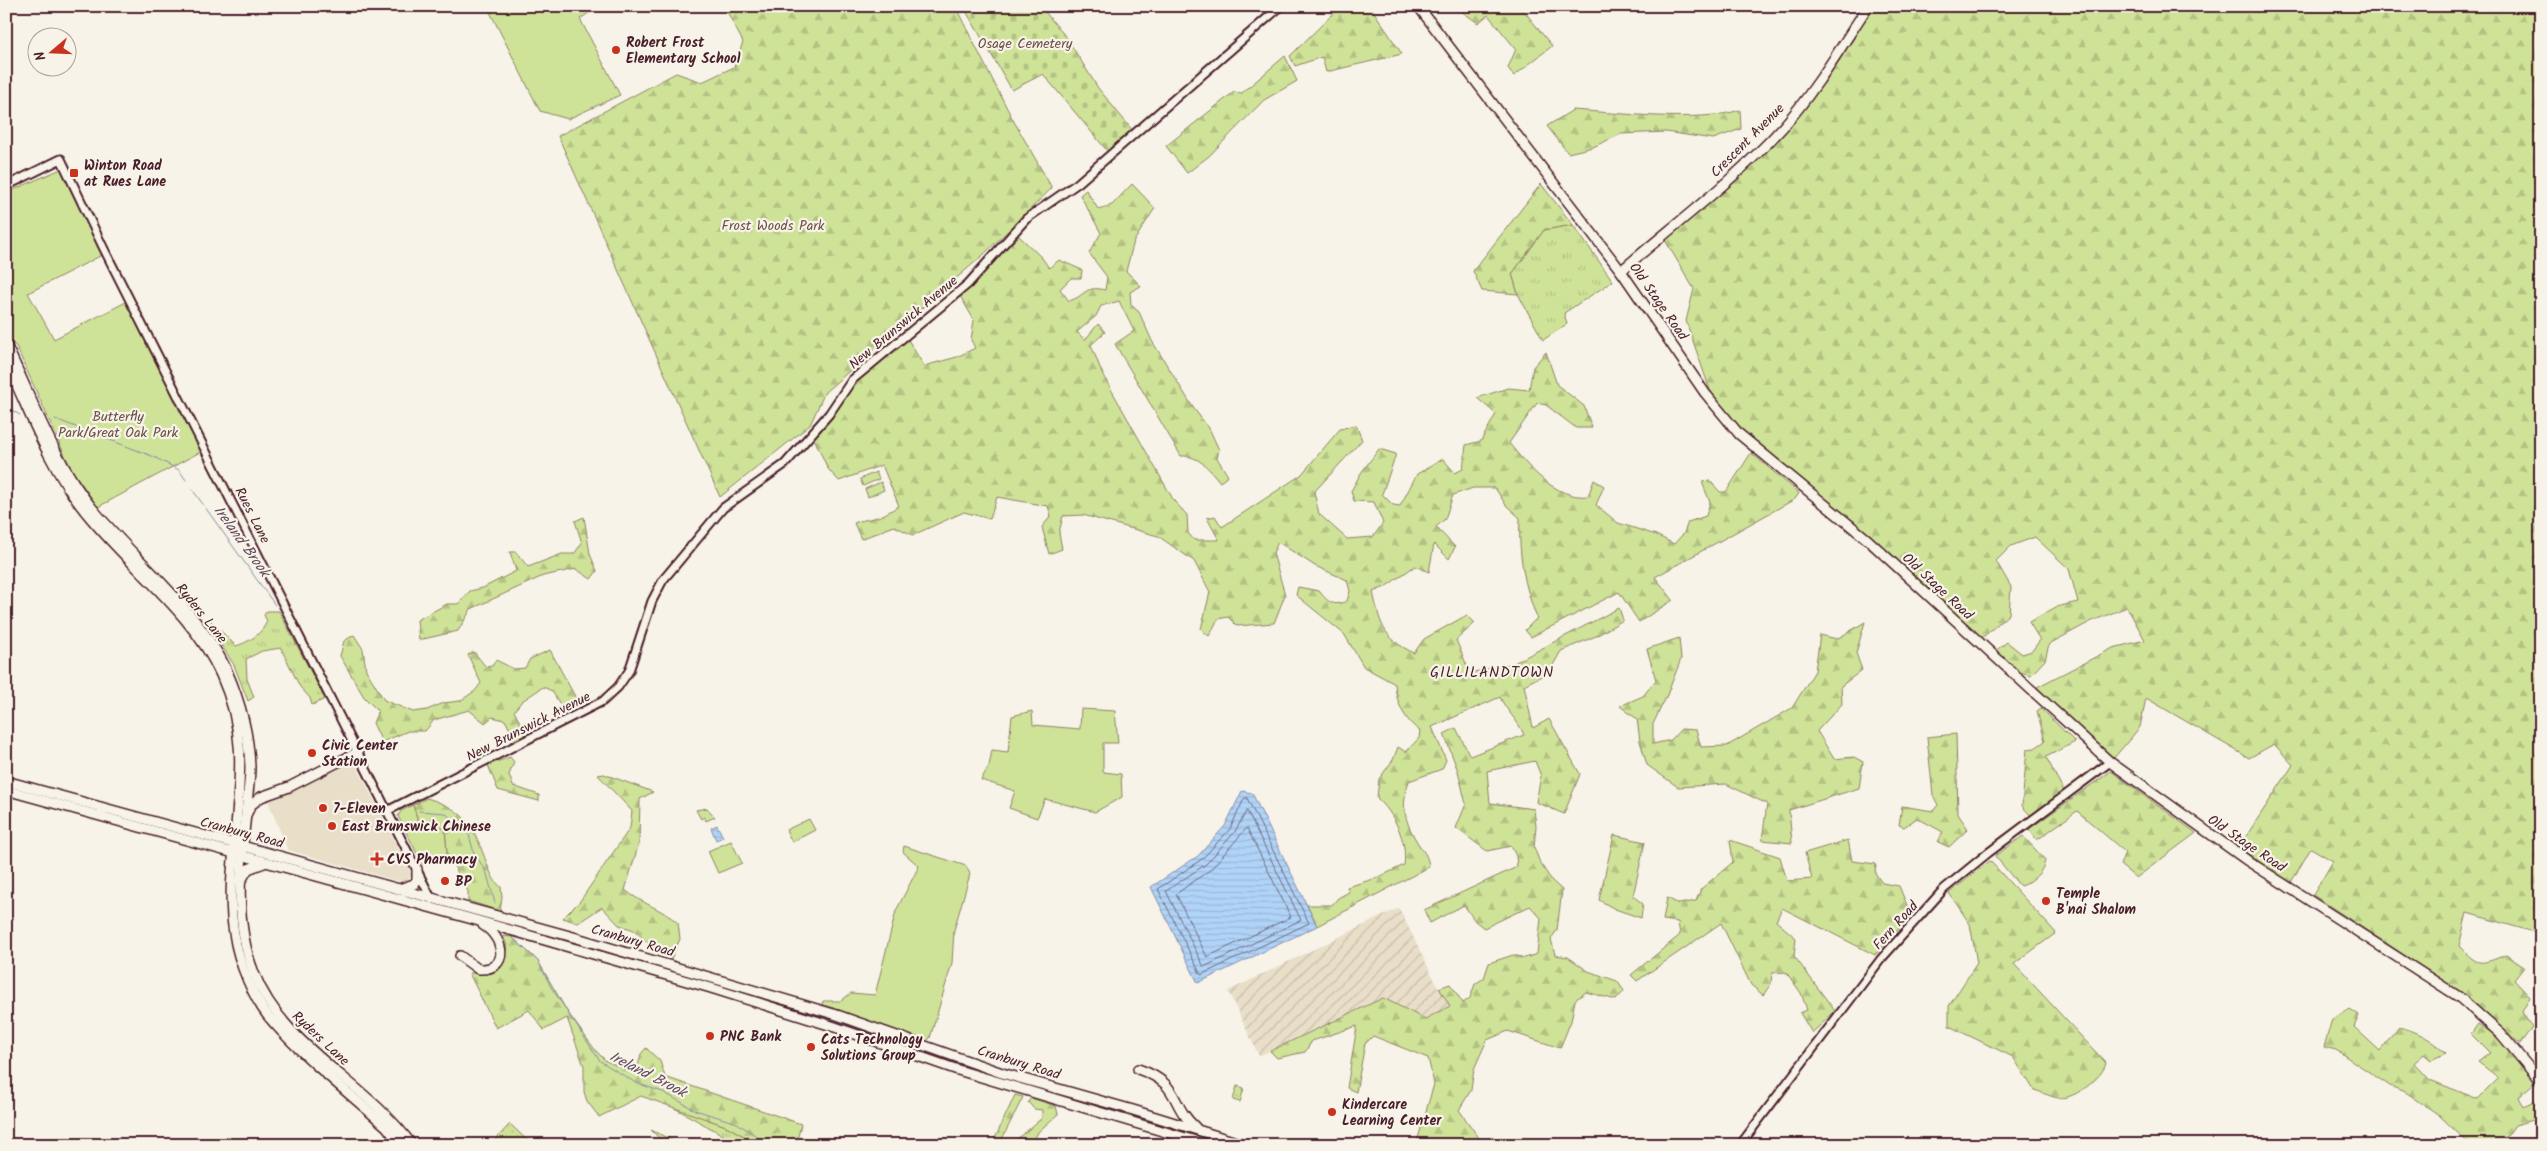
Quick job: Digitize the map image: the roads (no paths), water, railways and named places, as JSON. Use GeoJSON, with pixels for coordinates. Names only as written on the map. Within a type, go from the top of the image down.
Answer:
{"type":"FeatureCollection","features":[{"type":"Feature","properties":{"kind":"main road","name":"Old Stage Road"},"geometry":{"type":"LineString","coordinates":[[1418,6],[1621,271],[1705,393],[1739,434],[1868,540],[2110,762],[2248,862],[2460,998],[2501,1034],[2541,1082]]}},
{"type":"Feature","properties":{"kind":"main road","name":"Crescent Avenue"},"geometry":{"type":"LineString","coordinates":[[1621,271],[1735,173],[1783,127],[1834,58],[1868,6]]}},
{"type":"Feature","properties":{"kind":"main road","name":"Ryders Lane"},"geometry":{"type":"LineString","coordinates":[[6,345],[55,446],[90,506],[196,622],[226,668],[242,711],[250,770],[246,815],[231,907],[234,936],[256,995],[273,1022],[387,1127],[401,1145]]}},
{"type":"Feature","properties":{"kind":"main road","name":"Ryders Lane"},"geometry":{"type":"LineString","coordinates":[[6,362],[45,444],[79,504],[191,626],[221,674],[235,713],[241,748],[240,924],[254,974],[278,1017],[394,1122],[412,1145]]}},
{"type":"Feature","properties":{"kind":"main road"},"geometry":{"type":"LineString","coordinates":[[246,815],[251,805],[261,797],[289,788],[358,752]]}},
{"type":"Feature","properties":{"kind":"main road","name":"Cranbury Road"},"geometry":{"type":"LineString","coordinates":[[6,781],[239,850],[266,862],[437,909],[742,998],[958,1070],[1209,1145]]}},
{"type":"Feature","properties":{"kind":"main road","name":"Cranbury Road"},"geometry":{"type":"LineString","coordinates":[[6,790],[398,889],[577,938],[828,1012],[1002,1073],[1133,1110],[1246,1145]]}},
{"type":"Feature","properties":{"kind":"main road"},"geometry":{"type":"LineString","coordinates":[[240,884],[248,869],[266,862]]}},
{"type":"Feature","properties":{"kind":"main road"},"geometry":{"type":"LineString","coordinates":[[398,889],[414,884],[417,880],[416,869]]}},
{"type":"Feature","properties":{"kind":"main road"},"geometry":{"type":"LineString","coordinates":[[460,956],[472,966],[482,969],[494,965],[502,954],[495,935],[472,919]]}},
{"type":"Feature","properties":{"kind":"main road"},"geometry":{"type":"LineString","coordinates":[[1138,1069],[1154,1075],[1168,1086],[1186,1117],[1200,1132]]}},
{"type":"Feature","properties":{"kind":"street","name":"New Brunswick Avenue"},"geometry":{"type":"LineString","coordinates":[[388,811],[604,701],[618,687],[629,671],[652,601],[663,580],[723,508],[785,464],[829,414],[852,380],[968,284],[1026,219],[1078,183],[1281,6]]}},
{"type":"Feature","properties":{"kind":"street","name":"Rues Lane"},"geometry":{"type":"LineString","coordinates":[[6,186],[62,159],[112,264],[437,909]]}},
{"type":"Feature","properties":{"kind":"street","name":"Fern Road"},"geometry":{"type":"LineString","coordinates":[[1740,1145],[1881,959],[1944,889],[1988,852],[2110,762]]}},
{"type":"Feature","properties":{"kind":"water"},"geometry":{"type":"Polygon","coordinates":[[[1242,791],[1252,793],[1317,926],[1198,983],[1151,887],[1198,856],[1225,826],[1242,791]]]}},
{"type":"Feature","properties":{"kind":"water"},"geometry":{"type":"Polygon","coordinates":[[[717,825],[723,837],[716,840],[711,828],[717,825]]]}},
{"type":"Feature","properties":{"kind":"waterway","name":"Ireland Brook"},"geometry":{"type":"LineString","coordinates":[[6,407],[20,415]]}},
{"type":"Feature","properties":{"kind":"waterway","name":"Ireland Brook"},"geometry":{"type":"LineString","coordinates":[[55,419],[152,456],[179,470],[186,480]]}},
{"type":"Feature","properties":{"kind":"waterway","name":"Ireland Brook"},"geometry":{"type":"LineString","coordinates":[[192,489],[275,605]]}},
{"type":"Feature","properties":{"kind":"waterway","name":"Ireland Brook"},"geometry":{"type":"LineString","coordinates":[[419,811],[445,813],[469,835],[474,853],[486,871],[495,903]]}},
{"type":"Feature","properties":{"kind":"waterway","name":"Ireland Brook"},"geometry":{"type":"LineString","coordinates":[[512,937],[538,961],[551,987],[600,1061],[636,1083],[663,1092],[695,1110],[737,1123],[770,1145]]}},
{"type":"Feature","properties":{"kind":"place","name":"Robert Frost Elementary School"},"geometry":{"type":"Point","coordinates":[616,50]}},
{"type":"Feature","properties":{"kind":"place","name":"Winton Road at Rues Lane"},"geometry":{"type":"Point","coordinates":[74,173]}},
{"type":"Feature","properties":{"kind":"place","name":"Civic Center Station"},"geometry":{"type":"Point","coordinates":[312,753]}},
{"type":"Feature","properties":{"kind":"place","name":"7-Eleven"},"geometry":{"type":"Point","coordinates":[323,808]}},
{"type":"Feature","properties":{"kind":"place","name":"East Brunswick Chinese"},"geometry":{"type":"Point","coordinates":[332,826]}},
{"type":"Feature","properties":{"kind":"place","name":"CVS Pharmacy"},"geometry":{"type":"Point","coordinates":[377,859]}},
{"type":"Feature","properties":{"kind":"place","name":"BP"},"geometry":{"type":"Point","coordinates":[445,881]}},
{"type":"Feature","properties":{"kind":"place","name":"Temple B'nai Shalom"},"geometry":{"type":"Point","coordinates":[2046,901]}},
{"type":"Feature","properties":{"kind":"place","name":"PNC Bank"},"geometry":{"type":"Point","coordinates":[710,1036]}},
{"type":"Feature","properties":{"kind":"place","name":"Cats Technology Solutions Group"},"geometry":{"type":"Point","coordinates":[811,1047]}},
{"type":"Feature","properties":{"kind":"place","name":"Kindercare Learning Center"},"geometry":{"type":"Point","coordinates":[1332,1112]}},
{"type":"Feature","properties":{"kind":"district","name":"GILLILANDTOWN"},"geometry":{"type":"Point","coordinates":[1492,672]}},
{"type":"Feature","properties":{"kind":"park label","name":"Osage Cemetery"},"geometry":{"type":"Point","coordinates":[1025,43]}},
{"type":"Feature","properties":{"kind":"park label","name":"Frost Woods Park"},"geometry":{"type":"Point","coordinates":[773,225]}},
{"type":"Feature","properties":{"kind":"park label","name":"Butterfly Park/Great Oak Park"},"geometry":{"type":"Point","coordinates":[118,424]}}]}
